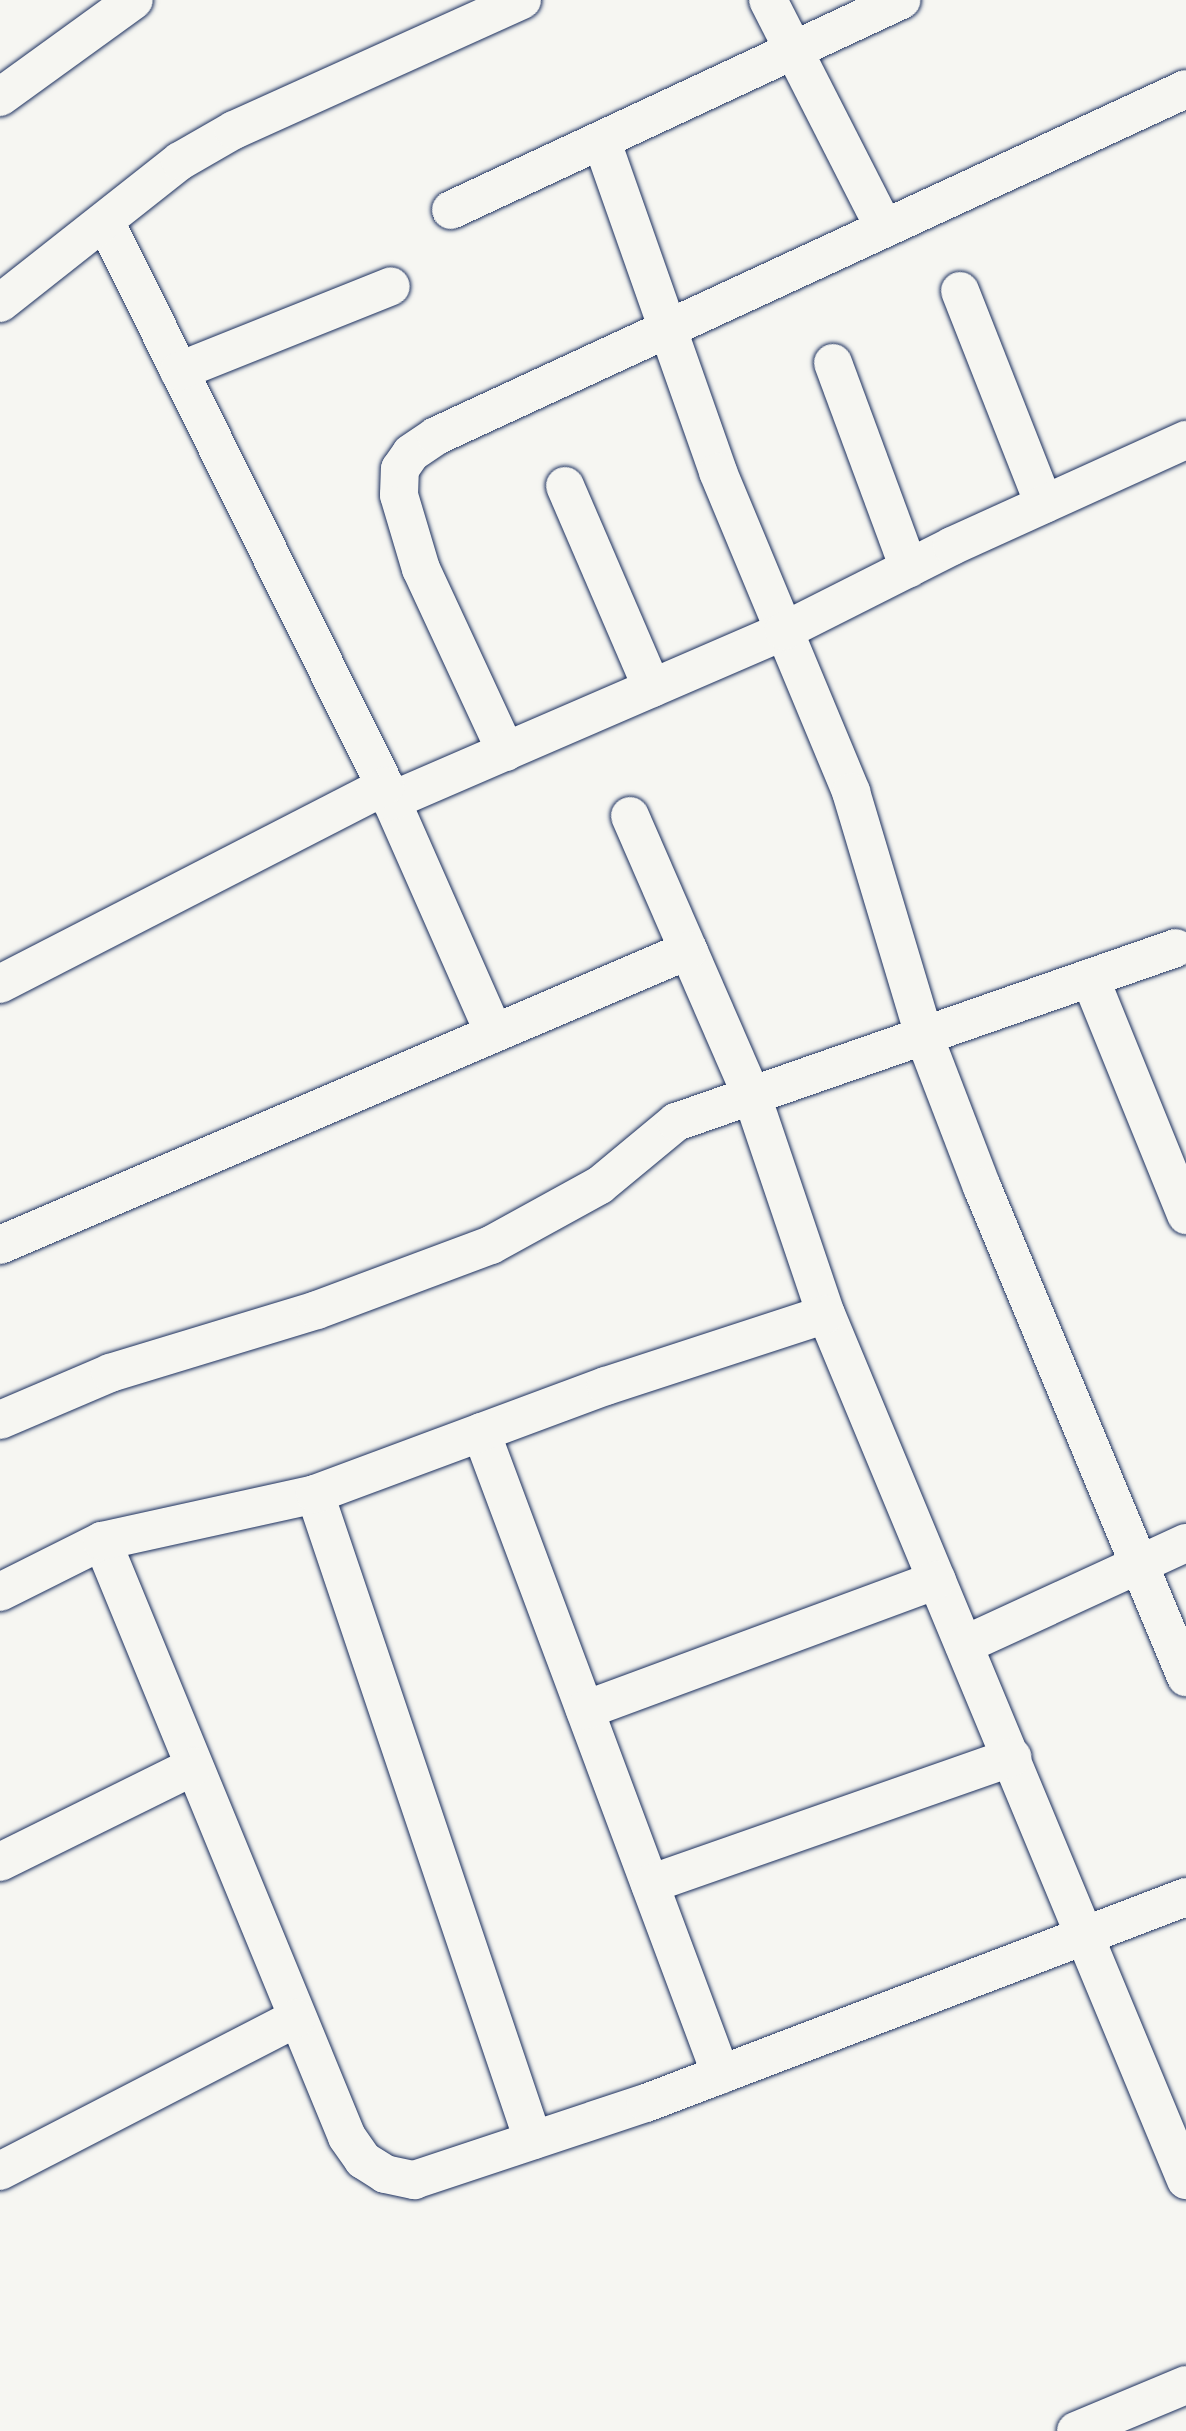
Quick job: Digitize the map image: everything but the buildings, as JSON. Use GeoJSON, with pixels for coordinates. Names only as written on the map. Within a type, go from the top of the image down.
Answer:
{"type":"FeatureCollection","features":[{"type":"Feature","properties":{"kind":"street"},"geometry":{"type":"LineString","coordinates":[[0,303],[106,223],[180,161],[234,130],[522,0]]}},
{"type":"Feature","properties":{"kind":"street"},"geometry":{"type":"LineString","coordinates":[[768,0],[796,50],[883,226]]}},
{"type":"Feature","properties":{"kind":"street"},"geometry":{"type":"LineString","coordinates":[[451,210],[602,142],[901,0]]}},
{"type":"Feature","properties":{"kind":"street"},"geometry":{"type":"LineString","coordinates":[[0,97],[121,3]]}},
{"type":"Feature","properties":{"kind":"street"},"geometry":{"type":"LineString","coordinates":[[506,752],[421,569],[399,495],[400,470],[411,453],[436,436],[668,332],[883,226],[1186,89]]}},
{"type":"Feature","properties":{"kind":"street"},"geometry":{"type":"LineString","coordinates":[[602,142],[718,472],[851,792],[924,1036],[982,1187],[1142,1564],[1186,1677]]}},
{"type":"Feature","properties":{"kind":"street"},"geometry":{"type":"LineString","coordinates":[[106,223],[388,794],[494,1033]]}},
{"type":"Feature","properties":{"kind":"street"},"geometry":{"type":"LineString","coordinates":[[178,371],[391,286]]}},
{"type":"Feature","properties":{"kind":"street"},"geometry":{"type":"LineString","coordinates":[[960,291],[1044,504]]}},
{"type":"Feature","properties":{"kind":"street"},"geometry":{"type":"LineString","coordinates":[[833,363],[909,568]]}},
{"type":"Feature","properties":{"kind":"street"},"geometry":{"type":"LineString","coordinates":[[0,984],[388,794],[506,752],[784,631],[909,568],[1186,440]]}},
{"type":"Feature","properties":{"kind":"street"},"geometry":{"type":"LineString","coordinates":[[565,486],[652,688]]}},
{"type":"Feature","properties":{"kind":"street"},"geometry":{"type":"LineString","coordinates":[[631,816],[752,1096],[826,1314],[1087,1936],[1186,2180]]}},
{"type":"Feature","properties":{"kind":"street"},"geometry":{"type":"LineString","coordinates":[[0,1420],[110,1373],[317,1310],[491,1245],[600,1185],[676,1122],[1176,948]]}},
{"type":"Feature","properties":{"kind":"street"},"geometry":{"type":"LineString","coordinates":[[0,1245],[689,950]]}},
{"type":"Feature","properties":{"kind":"street"},"geometry":{"type":"LineString","coordinates":[[1090,978],[1186,1215]]}},
{"type":"Feature","properties":{"kind":"street"},"geometry":{"type":"LineString","coordinates":[[0,1592],[102,1541],[315,1494],[481,1432],[826,1314]]}},
{"type":"Feature","properties":{"kind":"street"},"geometry":{"type":"LineString","coordinates":[[481,1432],[720,2075]]}},
{"type":"Feature","properties":{"kind":"street"},"geometry":{"type":"LineString","coordinates":[[315,1494],[533,2140]]}},
{"type":"Feature","properties":{"kind":"street"},"geometry":{"type":"LineString","coordinates":[[102,1541],[347,2137],[363,2160],[385,2174],[414,2180],[533,2140],[720,2075],[1186,1897]]}},
{"type":"Feature","properties":{"kind":"street"},"geometry":{"type":"LineString","coordinates":[[964,1645],[1186,1543]]}},
{"type":"Feature","properties":{"kind":"street"},"geometry":{"type":"LineString","coordinates":[[585,1710],[937,1580]]}},
{"type":"Feature","properties":{"kind":"street"},"geometry":{"type":"LineString","coordinates":[[650,1884],[1012,1757]]}},
{"type":"Feature","properties":{"kind":"street"},"geometry":{"type":"LineString","coordinates":[[0,1862],[194,1766]]}},
{"type":"Feature","properties":{"kind":"street"},"geometry":{"type":"LineString","coordinates":[[0,2171],[296,2018]]}},
{"type":"Feature","properties":{"kind":"street"},"geometry":{"type":"LineString","coordinates":[[1076,2431],[1186,2385]]}}]}
